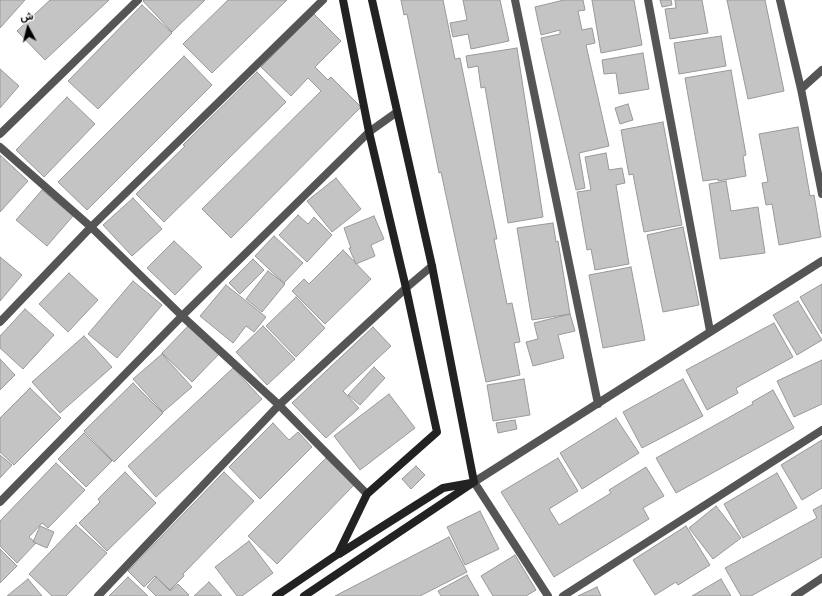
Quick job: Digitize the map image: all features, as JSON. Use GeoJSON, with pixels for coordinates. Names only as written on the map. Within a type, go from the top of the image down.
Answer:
{"type":"FeatureCollection","features":[{"type":"Feature","properties":{"kind":"street"},"geometry":{"type":"LineString","coordinates":[[0,134],[138,0]]}},
{"type":"Feature","properties":{"kind":"street"},"geometry":{"type":"LineString","coordinates":[[0,322],[91,227],[323,0]]}},
{"type":"Feature","properties":{"kind":"street"},"geometry":{"type":"LineString","coordinates":[[338,554],[367,494],[437,432],[406,288],[369,132],[343,0]]}},
{"type":"Feature","properties":{"kind":"street"},"geometry":{"type":"LineString","coordinates":[[372,0],[432,266],[474,482],[548,596]]}},
{"type":"Feature","properties":{"kind":"street"},"geometry":{"type":"LineString","coordinates":[[515,0],[598,404]]}},
{"type":"Feature","properties":{"kind":"street"},"geometry":{"type":"LineString","coordinates":[[648,0],[710,331]]}},
{"type":"Feature","properties":{"kind":"street"},"geometry":{"type":"LineString","coordinates":[[780,0],[801,90],[822,194]]}},
{"type":"Feature","properties":{"kind":"street"},"geometry":{"type":"LineString","coordinates":[[801,90],[822,70]]}},
{"type":"Feature","properties":{"kind":"street"},"geometry":{"type":"LineString","coordinates":[[0,502],[182,316],[369,132],[397,112]]}},
{"type":"Feature","properties":{"kind":"street"},"geometry":{"type":"LineString","coordinates":[[0,147],[91,227],[182,316],[279,405],[367,494]]}},
{"type":"Feature","properties":{"kind":"street"},"geometry":{"type":"LineString","coordinates":[[304,596],[474,482],[822,261]]}},
{"type":"Feature","properties":{"kind":"street"},"geometry":{"type":"LineString","coordinates":[[98,596],[279,405],[432,266]]}},
{"type":"Feature","properties":{"kind":"street"},"geometry":{"type":"LineString","coordinates":[[563,596],[822,430]]}},
{"type":"Feature","properties":{"kind":"street"},"geometry":{"type":"LineString","coordinates":[[276,596],[338,554],[443,488],[474,482]]}},
{"type":"Feature","properties":{"kind":"street"},"geometry":{"type":"LineString","coordinates":[[795,596],[822,578]]}},
{"type":"Feature","properties":{"kind":"building"},"geometry":{"type":"Polygon","coordinates":[[[0,0],[25,0],[0,28],[0,0]]]}},
{"type":"Feature","properties":{"kind":"building"},"geometry":{"type":"Polygon","coordinates":[[[50,0],[109,0],[45,60],[17,31],[50,0]]]}},
{"type":"Feature","properties":{"kind":"building"},"geometry":{"type":"Polygon","coordinates":[[[205,0],[172,32],[143,1],[205,0]]]}},
{"type":"Feature","properties":{"kind":"building"},"geometry":{"type":"Polygon","coordinates":[[[228,0],[287,0],[212,73],[183,44],[228,0]]]}},
{"type":"Feature","properties":{"kind":"building"},"geometry":{"type":"Polygon","coordinates":[[[401,0],[443,0],[455,59],[460,58],[497,239],[494,239],[507,304],[512,303],[520,342],[514,343],[520,375],[486,382],[441,172],[439,173],[407,14],[404,15],[401,0]]]}},
{"type":"Feature","properties":{"kind":"building"},"geometry":{"type":"Polygon","coordinates":[[[463,0],[500,0],[509,41],[471,49],[468,34],[453,37],[450,23],[467,20],[463,0]]]}},
{"type":"Feature","properties":{"kind":"building"},"geometry":{"type":"Polygon","coordinates":[[[564,0],[583,0],[585,10],[578,11],[582,30],[592,28],[595,43],[586,45],[609,146],[579,153],[585,188],[576,190],[541,38],[560,34],[560,30],[541,35],[535,7],[564,0]]]}},
{"type":"Feature","properties":{"kind":"building"},"geometry":{"type":"Polygon","coordinates":[[[592,0],[634,0],[642,45],[601,53],[592,0]]]}},
{"type":"Feature","properties":{"kind":"building"},"geometry":{"type":"Polygon","coordinates":[[[660,0],[671,0],[672,5],[662,7],[660,0]]]}},
{"type":"Feature","properties":{"kind":"building"},"geometry":{"type":"Polygon","coordinates":[[[675,0],[702,0],[708,33],[670,39],[665,9],[676,8],[675,0]]]}},
{"type":"Feature","properties":{"kind":"building"},"geometry":{"type":"Polygon","coordinates":[[[727,0],[765,0],[784,91],[748,99],[727,0]]]}},
{"type":"Feature","properties":{"kind":"building"},"geometry":{"type":"Polygon","coordinates":[[[142,5],[172,33],[98,109],[68,81],[142,5]]]}},
{"type":"Feature","properties":{"kind":"building"},"geometry":{"type":"Polygon","coordinates":[[[314,14],[341,41],[315,67],[328,80],[331,77],[361,107],[231,238],[202,209],[321,91],[308,78],[291,96],[261,67],[314,14]]]}},
{"type":"Feature","properties":{"kind":"building"},"geometry":{"type":"Polygon","coordinates":[[[721,36],[726,66],[679,74],[674,43],[721,36]]]}},
{"type":"Feature","properties":{"kind":"building"},"geometry":{"type":"Polygon","coordinates":[[[517,48],[543,217],[508,223],[485,87],[481,88],[478,66],[468,68],[466,56],[517,48]]]}},
{"type":"Feature","properties":{"kind":"building"},"geometry":{"type":"Polygon","coordinates":[[[643,53],[649,89],[619,94],[616,73],[604,74],[602,60],[643,53]]]}},
{"type":"Feature","properties":{"kind":"building"},"geometry":{"type":"Polygon","coordinates":[[[184,56],[212,85],[87,210],[58,182],[184,56]]]}},
{"type":"Feature","properties":{"kind":"building"},"geometry":{"type":"Polygon","coordinates":[[[0,69],[19,86],[0,108],[0,69]]]}},
{"type":"Feature","properties":{"kind":"building"},"geometry":{"type":"Polygon","coordinates":[[[731,70],[746,155],[743,156],[746,176],[718,181],[718,179],[703,181],[685,78],[731,70]]]}},
{"type":"Feature","properties":{"kind":"building"},"geometry":{"type":"Polygon","coordinates":[[[257,72],[286,102],[164,222],[136,194],[257,72]]]}},
{"type":"Feature","properties":{"kind":"building"},"geometry":{"type":"Polygon","coordinates":[[[67,97],[95,124],[44,177],[16,150],[67,97]]]}},
{"type":"Feature","properties":{"kind":"building"},"geometry":{"type":"Polygon","coordinates":[[[628,104],[633,120],[620,124],[615,108],[628,104]]]}},
{"type":"Feature","properties":{"kind":"building"},"geometry":{"type":"Polygon","coordinates":[[[663,122],[682,225],[644,232],[633,174],[629,175],[621,130],[663,122]]]}},
{"type":"Feature","properties":{"kind":"building"},"geometry":{"type":"Polygon","coordinates":[[[798,127],[810,196],[814,195],[821,237],[779,245],[772,204],[766,205],[762,183],[768,182],[759,134],[798,127]]]}},
{"type":"Feature","properties":{"kind":"building"},"geometry":{"type":"Polygon","coordinates":[[[606,153],[609,170],[622,168],[625,183],[616,185],[629,264],[595,270],[591,249],[587,250],[577,192],[591,190],[585,157],[606,153]]]}},
{"type":"Feature","properties":{"kind":"building"},"geometry":{"type":"Polygon","coordinates":[[[0,155],[28,181],[0,212],[0,155]]]}},
{"type":"Feature","properties":{"kind":"building"},"geometry":{"type":"Polygon","coordinates":[[[336,178],[361,209],[332,232],[307,201],[336,178]]]}},
{"type":"Feature","properties":{"kind":"building"},"geometry":{"type":"Polygon","coordinates":[[[726,181],[731,211],[758,207],[765,253],[720,259],[709,184],[726,181]]]}},
{"type":"Feature","properties":{"kind":"building"},"geometry":{"type":"Polygon","coordinates":[[[42,190],[73,216],[47,246],[16,220],[42,190]]]}},
{"type":"Feature","properties":{"kind":"building"},"geometry":{"type":"Polygon","coordinates":[[[133,198],[162,229],[132,256],[103,225],[133,198]]]}},
{"type":"Feature","properties":{"kind":"building"},"geometry":{"type":"Polygon","coordinates":[[[298,215],[308,224],[314,217],[332,235],[307,262],[279,235],[298,215]]]}},
{"type":"Feature","properties":{"kind":"building"},"geometry":{"type":"Polygon","coordinates":[[[374,216],[384,239],[371,245],[375,256],[356,264],[349,248],[351,248],[344,228],[374,216]]]}},
{"type":"Feature","properties":{"kind":"building"},"geometry":{"type":"Polygon","coordinates":[[[553,223],[556,242],[558,241],[570,314],[532,320],[517,228],[553,223]]]}},
{"type":"Feature","properties":{"kind":"building"},"geometry":{"type":"Polygon","coordinates":[[[683,227],[699,305],[663,312],[647,235],[683,227]]]}},
{"type":"Feature","properties":{"kind":"building"},"geometry":{"type":"Polygon","coordinates":[[[274,236],[303,263],[284,283],[255,256],[274,236]]]}},
{"type":"Feature","properties":{"kind":"building"},"geometry":{"type":"Polygon","coordinates":[[[174,241],[202,267],[175,295],[147,268],[174,241]]]}},
{"type":"Feature","properties":{"kind":"building"},"geometry":{"type":"Polygon","coordinates":[[[343,250],[371,279],[325,324],[292,291],[304,279],[309,284],[343,250]]]}},
{"type":"Feature","properties":{"kind":"building"},"geometry":{"type":"Polygon","coordinates":[[[0,257],[22,275],[0,301],[0,257]]]}},
{"type":"Feature","properties":{"kind":"building"},"geometry":{"type":"Polygon","coordinates":[[[253,259],[264,270],[240,294],[229,283],[253,259]]]}},
{"type":"Feature","properties":{"kind":"building"},"geometry":{"type":"Polygon","coordinates":[[[631,267],[645,340],[603,348],[589,275],[631,267]]]}},
{"type":"Feature","properties":{"kind":"building"},"geometry":{"type":"Polygon","coordinates":[[[268,271],[285,284],[262,312],[246,299],[268,271]]]}},
{"type":"Feature","properties":{"kind":"building"},"geometry":{"type":"Polygon","coordinates":[[[69,273],[98,300],[68,332],[39,304],[69,273]]]}},
{"type":"Feature","properties":{"kind":"building"},"geometry":{"type":"Polygon","coordinates":[[[133,281],[162,305],[117,358],[88,334],[133,281]]]}},
{"type":"Feature","properties":{"kind":"building"},"geometry":{"type":"Polygon","coordinates":[[[822,284],[822,334],[800,297],[822,284]]]}},
{"type":"Feature","properties":{"kind":"building"},"geometry":{"type":"Polygon","coordinates":[[[226,285],[266,317],[254,332],[246,326],[233,343],[200,316],[226,285]]]}},
{"type":"Feature","properties":{"kind":"building"},"geometry":{"type":"Polygon","coordinates":[[[296,297],[325,328],[296,357],[266,326],[296,297]]]}},
{"type":"Feature","properties":{"kind":"building"},"geometry":{"type":"Polygon","coordinates":[[[798,301],[822,340],[797,355],[773,315],[798,301]]]}},
{"type":"Feature","properties":{"kind":"building"},"geometry":{"type":"Polygon","coordinates":[[[25,309],[54,335],[23,369],[0,348],[0,336],[25,309]]]}},
{"type":"Feature","properties":{"kind":"building"},"geometry":{"type":"Polygon","coordinates":[[[570,314],[575,331],[558,335],[564,358],[533,366],[526,342],[538,339],[534,323],[570,314]]]}},
{"type":"Feature","properties":{"kind":"building"},"geometry":{"type":"Polygon","coordinates":[[[774,323],[793,357],[736,388],[738,393],[707,410],[686,370],[774,323]]]}},
{"type":"Feature","properties":{"kind":"building"},"geometry":{"type":"Polygon","coordinates":[[[190,324],[220,353],[192,382],[162,353],[190,324]]]}},
{"type":"Feature","properties":{"kind":"building"},"geometry":{"type":"Polygon","coordinates":[[[263,326],[295,359],[267,385],[236,352],[263,326]]]}},
{"type":"Feature","properties":{"kind":"building"},"geometry":{"type":"Polygon","coordinates":[[[373,327],[391,346],[343,391],[359,408],[326,438],[292,403],[373,327]]]}},
{"type":"Feature","properties":{"kind":"building"},"geometry":{"type":"Polygon","coordinates":[[[84,336],[112,367],[60,413],[32,382],[84,336]]]}},
{"type":"Feature","properties":{"kind":"building"},"geometry":{"type":"Polygon","coordinates":[[[162,354],[192,387],[163,412],[133,379],[162,354]]]}},
{"type":"Feature","properties":{"kind":"building"},"geometry":{"type":"Polygon","coordinates":[[[0,359],[15,375],[0,390],[0,359]]]}},
{"type":"Feature","properties":{"kind":"building"},"geometry":{"type":"Polygon","coordinates":[[[822,360],[822,404],[794,417],[777,381],[822,360]]]}},
{"type":"Feature","properties":{"kind":"building"},"geometry":{"type":"Polygon","coordinates":[[[374,367],[385,378],[360,405],[348,395],[374,367]]]}},
{"type":"Feature","properties":{"kind":"building"},"geometry":{"type":"Polygon","coordinates":[[[233,368],[262,399],[156,497],[128,466],[233,368]]]}},
{"type":"Feature","properties":{"kind":"building"},"geometry":{"type":"Polygon","coordinates":[[[524,379],[530,415],[493,421],[487,385],[524,379]]]}},
{"type":"Feature","properties":{"kind":"building"},"geometry":{"type":"Polygon","coordinates":[[[683,379],[703,416],[642,448],[623,412],[683,379]]]}},
{"type":"Feature","properties":{"kind":"building"},"geometry":{"type":"Polygon","coordinates":[[[133,383],[163,413],[114,462],[84,431],[133,383]]]}},
{"type":"Feature","properties":{"kind":"building"},"geometry":{"type":"Polygon","coordinates":[[[30,388],[61,418],[14,465],[0,452],[0,418],[30,388]]]}},
{"type":"Feature","properties":{"kind":"building"},"geometry":{"type":"Polygon","coordinates":[[[773,390],[794,428],[676,493],[656,458],[753,404],[752,402],[773,390]]]}},
{"type":"Feature","properties":{"kind":"building"},"geometry":{"type":"Polygon","coordinates":[[[389,394],[415,428],[360,470],[334,436],[389,394]]]}},
{"type":"Feature","properties":{"kind":"building"},"geometry":{"type":"Polygon","coordinates":[[[616,418],[639,453],[582,489],[560,453],[616,418]]]}},
{"type":"Feature","properties":{"kind":"building"},"geometry":{"type":"Polygon","coordinates":[[[515,420],[517,429],[498,433],[496,423],[515,420]]]}},
{"type":"Feature","properties":{"kind":"building"},"geometry":{"type":"Polygon","coordinates":[[[273,423],[289,440],[298,432],[312,447],[260,499],[229,467],[273,423]]]}},
{"type":"Feature","properties":{"kind":"building"},"geometry":{"type":"Polygon","coordinates":[[[84,433],[112,461],[86,487],[58,459],[84,433]]]}},
{"type":"Feature","properties":{"kind":"building"},"geometry":{"type":"Polygon","coordinates":[[[822,440],[822,488],[802,500],[781,465],[822,440]]]}},
{"type":"Feature","properties":{"kind":"building"},"geometry":{"type":"Polygon","coordinates":[[[0,455],[12,465],[0,478],[0,455]]]}},
{"type":"Feature","properties":{"kind":"building"},"geometry":{"type":"Polygon","coordinates":[[[326,458],[354,485],[277,564],[248,536],[326,458]]]}},
{"type":"Feature","properties":{"kind":"building"},"geometry":{"type":"Polygon","coordinates":[[[558,458],[578,491],[549,509],[559,525],[611,493],[609,490],[646,467],[664,496],[643,508],[649,519],[554,577],[501,492],[558,458]]]}},
{"type":"Feature","properties":{"kind":"building"},"geometry":{"type":"Polygon","coordinates":[[[56,463],[85,490],[48,528],[42,523],[29,537],[36,543],[17,563],[0,546],[0,521],[56,463]]]}},
{"type":"Feature","properties":{"kind":"building"},"geometry":{"type":"Polygon","coordinates":[[[416,466],[425,475],[411,489],[402,479],[416,466]]]}},
{"type":"Feature","properties":{"kind":"building"},"geometry":{"type":"Polygon","coordinates":[[[125,472],[156,503],[107,551],[79,523],[100,502],[98,499],[125,472]]]}},
{"type":"Feature","properties":{"kind":"building"},"geometry":{"type":"Polygon","coordinates":[[[224,472],[254,501],[183,574],[184,576],[170,590],[155,576],[144,587],[128,571],[224,472]]]}},
{"type":"Feature","properties":{"kind":"building"},"geometry":{"type":"Polygon","coordinates":[[[777,473],[797,508],[743,538],[724,504],[777,473]]]}},
{"type":"Feature","properties":{"kind":"building"},"geometry":{"type":"Polygon","coordinates":[[[822,505],[822,557],[751,596],[741,596],[725,568],[817,518],[813,510],[822,505]]]}},
{"type":"Feature","properties":{"kind":"building"},"geometry":{"type":"Polygon","coordinates":[[[716,506],[741,538],[713,559],[689,528],[716,506]]]}},
{"type":"Feature","properties":{"kind":"building"},"geometry":{"type":"Polygon","coordinates":[[[480,511],[499,549],[465,565],[447,527],[480,511]]]}},
{"type":"Feature","properties":{"kind":"building"},"geometry":{"type":"Polygon","coordinates":[[[76,525],[107,553],[66,596],[52,596],[29,574],[76,525]]]}},
{"type":"Feature","properties":{"kind":"building"},"geometry":{"type":"Polygon","coordinates":[[[40,526],[54,532],[47,548],[33,542],[40,526]]]}},
{"type":"Feature","properties":{"kind":"building"},"geometry":{"type":"Polygon","coordinates":[[[686,526],[710,565],[678,585],[676,582],[655,595],[633,560],[686,526]]]}},
{"type":"Feature","properties":{"kind":"building"},"geometry":{"type":"Polygon","coordinates":[[[449,537],[467,572],[420,596],[335,596],[449,537]]]}},
{"type":"Feature","properties":{"kind":"building"},"geometry":{"type":"Polygon","coordinates":[[[249,541],[273,573],[242,596],[237,596],[215,567],[249,541]]]}},
{"type":"Feature","properties":{"kind":"building"},"geometry":{"type":"Polygon","coordinates":[[[0,549],[17,566],[0,583],[0,549]]]}},
{"type":"Feature","properties":{"kind":"building"},"geometry":{"type":"Polygon","coordinates":[[[515,555],[536,590],[526,596],[493,596],[481,576],[515,555]]]}},
{"type":"Feature","properties":{"kind":"building"},"geometry":{"type":"Polygon","coordinates":[[[467,575],[479,596],[441,596],[438,591],[467,575]]]}},
{"type":"Feature","properties":{"kind":"building"},"geometry":{"type":"Polygon","coordinates":[[[128,577],[148,596],[109,596],[128,577]]]}},
{"type":"Feature","properties":{"kind":"building"},"geometry":{"type":"Polygon","coordinates":[[[156,577],[170,591],[178,584],[189,595],[156,596],[147,587],[156,577]]]}},
{"type":"Feature","properties":{"kind":"building"},"geometry":{"type":"Polygon","coordinates":[[[28,579],[42,596],[7,596],[28,579]]]}},
{"type":"Feature","properties":{"kind":"building"},"geometry":{"type":"Polygon","coordinates":[[[721,579],[731,596],[692,596],[721,579]]]}},
{"type":"Feature","properties":{"kind":"building"},"geometry":{"type":"Polygon","coordinates":[[[209,582],[222,596],[194,596],[209,582]]]}},
{"type":"Feature","properties":{"kind":"building"},"geometry":{"type":"Polygon","coordinates":[[[597,587],[601,596],[578,596],[597,587]]]}}]}
